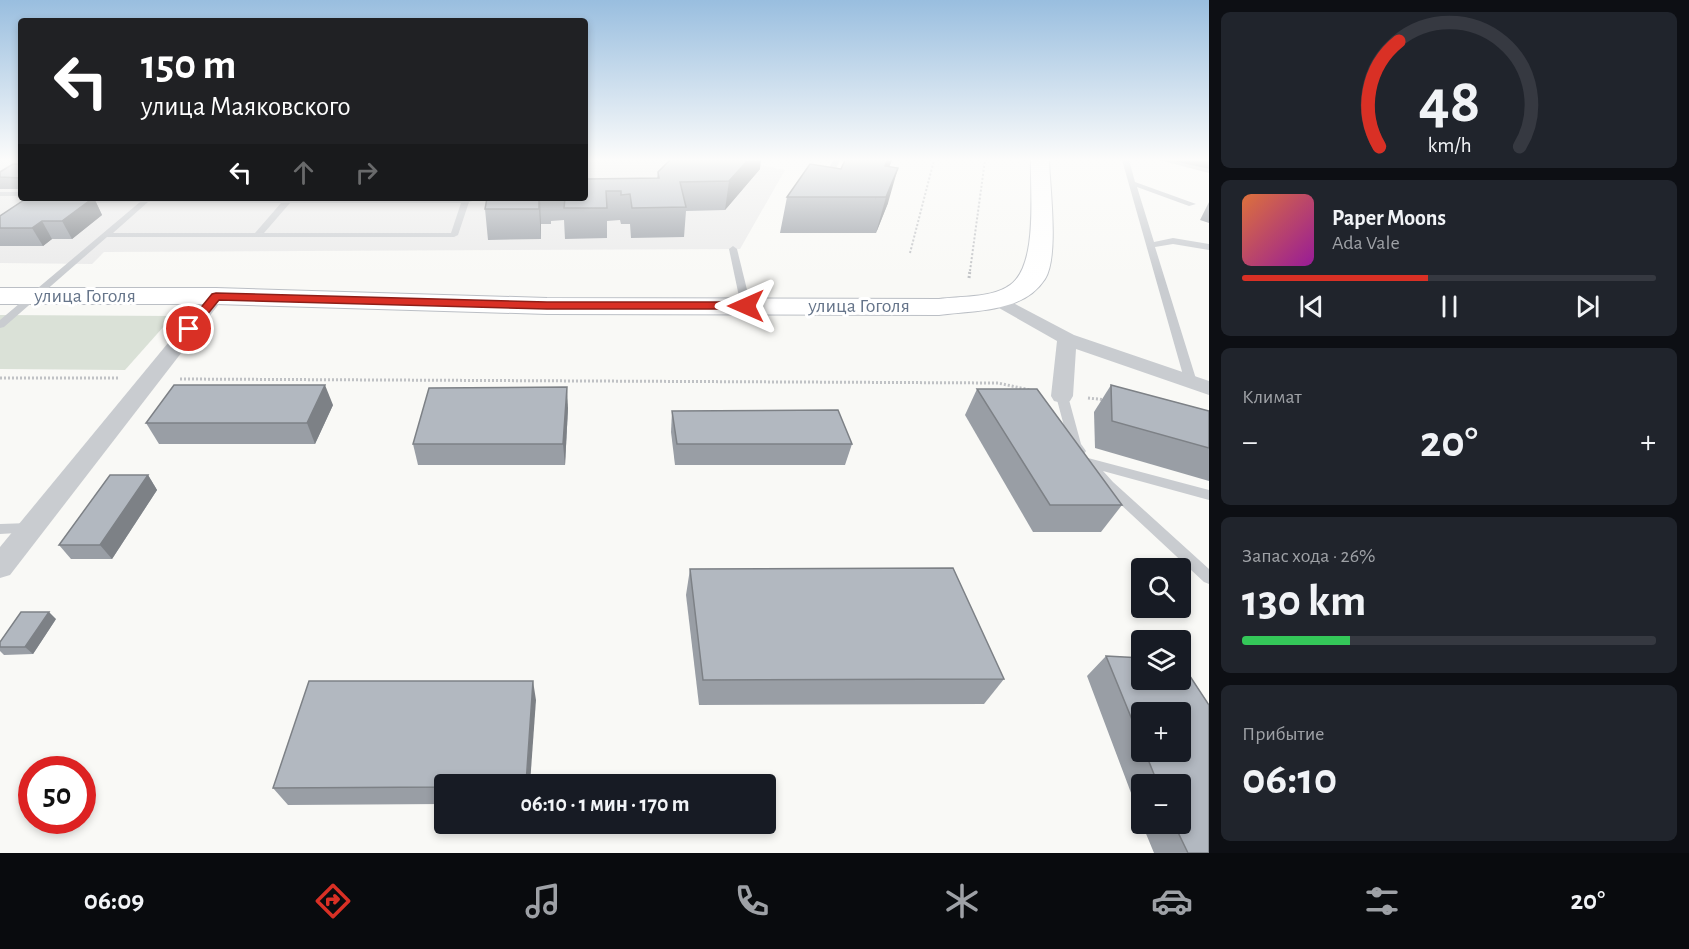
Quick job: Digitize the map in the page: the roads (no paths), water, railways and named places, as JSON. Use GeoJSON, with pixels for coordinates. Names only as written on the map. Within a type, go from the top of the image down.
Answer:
{"type":"FeatureCollection","features":[{"type":"Feature","properties":{"kind":"main road"},"geometry":{"type":"LineString","coordinates":[[998,300],[1018,292],[1034,277],[1041,251],[1040,200]]}},
{"type":"Feature","properties":{"kind":"main road","name":"улица Гоголя"},"geometry":{"type":"LineString","coordinates":[[0,296],[216,296],[547,306],[939,307],[998,300]]}},
{"type":"Feature","properties":{"kind":"street"},"geometry":{"type":"LineString","coordinates":[[0,567],[216,296]]}},
{"type":"Feature","properties":{"kind":"street"},"geometry":{"type":"LineString","coordinates":[[998,300],[1067,339],[1200,385]]}},
{"type":"Feature","properties":{"kind":"street"},"geometry":{"type":"LineString","coordinates":[[1062,396],[1067,339]]}},
{"type":"Feature","properties":{"kind":"lane"},"geometry":{"type":"LineString","coordinates":[[1137,200],[1150,245],[1200,385]]}},
{"type":"Feature","properties":{"kind":"lane"},"geometry":{"type":"LineString","coordinates":[[1180,200],[1192,204]]}},
{"type":"Feature","properties":{"kind":"lane"},"geometry":{"type":"LineString","coordinates":[[0,325],[145,201]]}},
{"type":"Feature","properties":{"kind":"lane"},"geometry":{"type":"LineString","coordinates":[[257,235],[287,201]]}},
{"type":"Feature","properties":{"kind":"lane"},"geometry":{"type":"LineString","coordinates":[[104,235],[454,235],[466,201]]}},
{"type":"Feature","properties":{"kind":"lane"},"geometry":{"type":"LineString","coordinates":[[1150,245],[1173,241],[1209,247]]}},
{"type":"Feature","properties":{"kind":"lane"},"geometry":{"type":"LineString","coordinates":[[733,249],[746,306]]}},
{"type":"Feature","properties":{"kind":"lane"},"geometry":{"type":"LineString","coordinates":[[1062,396],[1075,445],[1088,462],[1108,485],[1209,578]]}},
{"type":"Feature","properties":{"kind":"lane"},"geometry":{"type":"LineString","coordinates":[[1088,462],[1209,495]]}},
{"type":"Feature","properties":{"kind":"lane"},"geometry":{"type":"LineString","coordinates":[[0,529],[31,528]]}}]}
